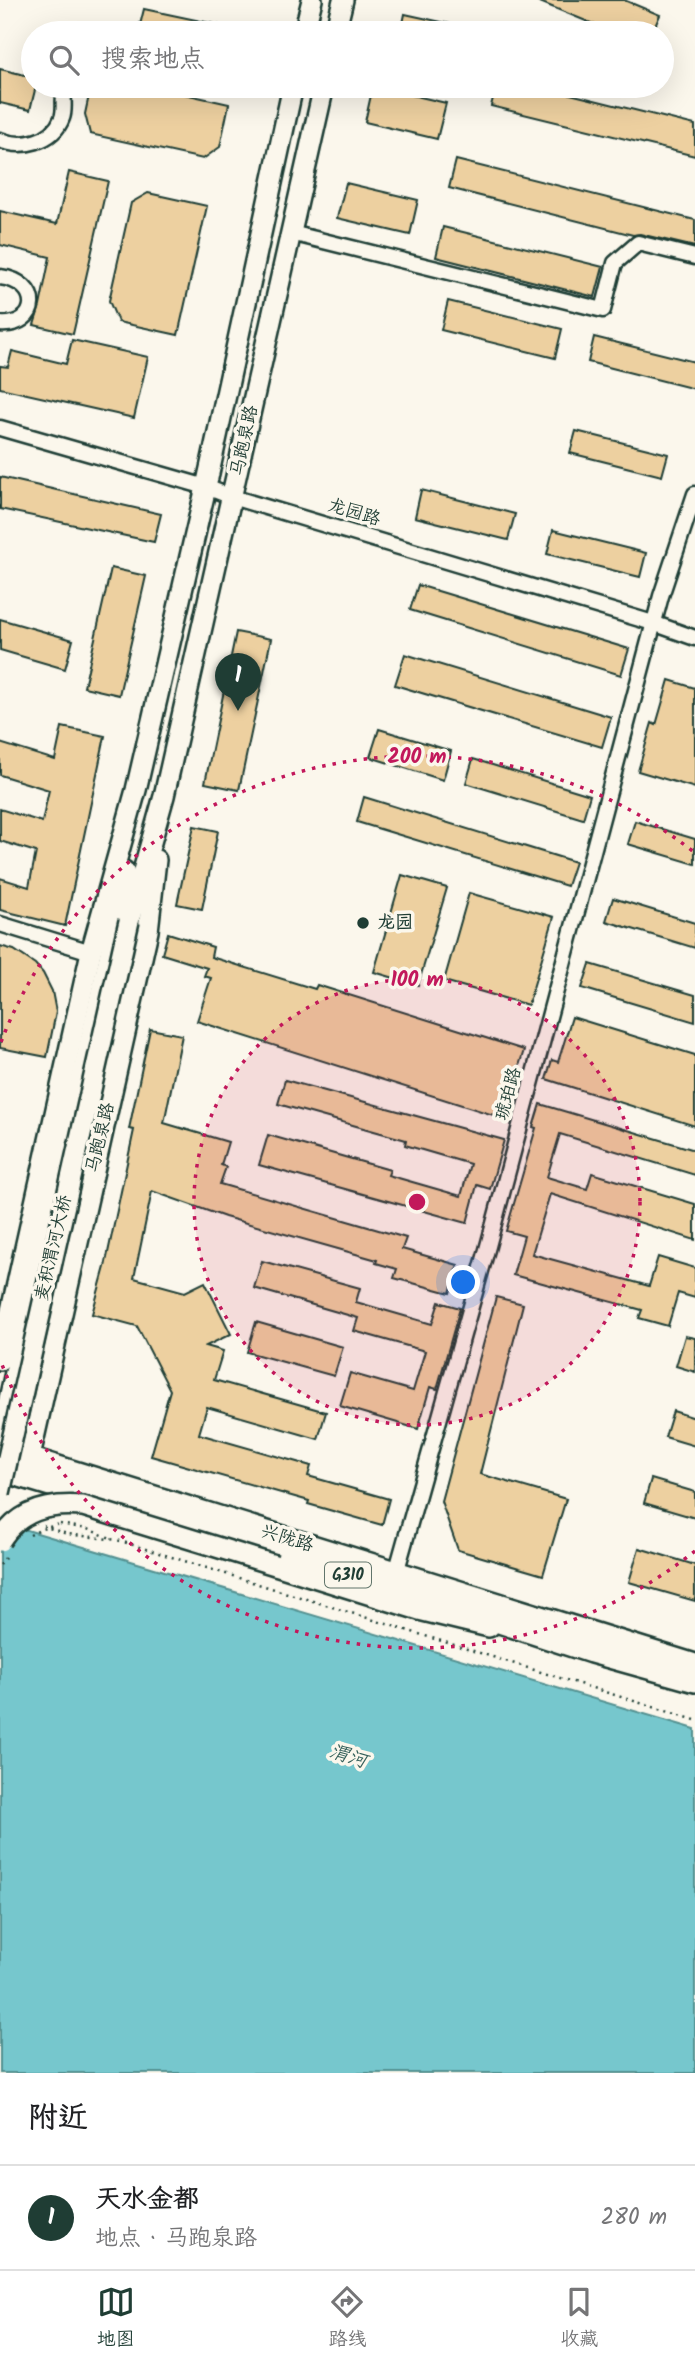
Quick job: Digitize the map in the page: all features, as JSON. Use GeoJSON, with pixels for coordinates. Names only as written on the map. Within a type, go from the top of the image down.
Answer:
{"type":"FeatureCollection","features":[{"type":"Feature","properties":{"kind":"highway","name":"兴陇路"},"geometry":{"type":"LineString","coordinates":[[0,1449],[27,1469],[591,1653],[695,1681]]}},
{"type":"Feature","properties":{"kind":"highway","name":"兴陇路"},"geometry":{"type":"LineString","coordinates":[[0,1470],[27,1469],[396,1573],[695,1665]]}},
{"type":"Feature","properties":{"kind":"main road"},"geometry":{"type":"LineString","coordinates":[[307,21],[312,0]]}},
{"type":"Feature","properties":{"kind":"main road"},"geometry":{"type":"LineString","coordinates":[[338,21],[342,0]]}},
{"type":"Feature","properties":{"kind":"main road","name":"马跑泉路"},"geometry":{"type":"LineString","coordinates":[[0,1360],[91,952],[136,790],[206,487],[290,98]]}},
{"type":"Feature","properties":{"kind":"main road","name":"马跑泉路"},"geometry":{"type":"LineString","coordinates":[[123,919],[164,796],[321,98]]}},
{"type":"Feature","properties":{"kind":"main road","name":"马跑泉路"},"geometry":{"type":"LineString","coordinates":[[123,919],[136,790]]}},
{"type":"Feature","properties":{"kind":"main road","name":"马跑泉路"},"geometry":{"type":"LineString","coordinates":[[27,1469],[148,931],[164,796]]}},
{"type":"Feature","properties":{"kind":"main road","name":"麦积渭河大桥"},"geometry":{"type":"LineString","coordinates":[[0,1439],[123,919]]}},
{"type":"Feature","properties":{"kind":"main road","name":"麦积渭河大桥"},"geometry":{"type":"LineString","coordinates":[[0,1493],[123,919]]}},
{"type":"Feature","properties":{"kind":"main road"},"geometry":{"type":"LineString","coordinates":[[3,1549],[20,1520],[36,1510],[58,1504],[83,1506],[419,1610],[591,1653]]}},
{"type":"Feature","properties":{"kind":"street"},"geometry":{"type":"LineString","coordinates":[[0,141],[23,145],[41,140],[50,134],[62,118],[62,98]]}},
{"type":"Feature","properties":{"kind":"street"},"geometry":{"type":"LineString","coordinates":[[291,233],[603,310],[615,263],[638,243],[695,257]]}},
{"type":"Feature","properties":{"kind":"street"},"geometry":{"type":"LineString","coordinates":[[0,277],[22,284],[30,294],[31,301],[24,319],[12,325],[0,324]]}},
{"type":"Feature","properties":{"kind":"street","name":"龙园路"},"geometry":{"type":"LineString","coordinates":[[0,428],[206,487],[695,638]]}},
{"type":"Feature","properties":{"kind":"street","name":"琥珀路"},"geometry":{"type":"LineString","coordinates":[[396,1573],[488,1247],[653,623],[695,494]]}},
{"type":"Feature","properties":{"kind":"street"},"geometry":{"type":"LineString","coordinates":[[0,924],[91,952]]}},
{"type":"Feature","properties":{"kind":"path"},"geometry":{"type":"LineString","coordinates":[[23,1539],[42,1529],[60,1524],[88,1529],[117,1541],[695,1720]]}},
{"type":"Feature","properties":{"kind":"path"},"geometry":{"type":"LineString","coordinates":[[40,1525],[66,1534],[117,1541]]}},
{"type":"Feature","properties":{"kind":"path"},"geometry":{"type":"LineString","coordinates":[[0,1565],[3,1549]]}},
{"type":"Feature","properties":{"kind":"water","name":"渭河"},"geometry":{"type":"Polygon","coordinates":[[[0,1522],[695,1729],[695,2073],[0,2073],[0,1522]]]}},
{"type":"Feature","properties":{"kind":"building"},"geometry":{"type":"Polygon","coordinates":[[[535,0],[624,0],[660,15],[657,21],[586,21],[535,0]]]}},
{"type":"Feature","properties":{"kind":"building"},"geometry":{"type":"Polygon","coordinates":[[[144,9],[201,21],[141,21],[144,9]]]}},
{"type":"Feature","properties":{"kind":"building"},"geometry":{"type":"Polygon","coordinates":[[[405,14],[437,21],[404,21],[405,14]]]}},
{"type":"Feature","properties":{"kind":"building"},"geometry":{"type":"Polygon","coordinates":[[[0,69],[21,74],[21,98],[33,98],[30,110],[0,103],[0,69]]]}},
{"type":"Feature","properties":{"kind":"building"},"geometry":{"type":"Polygon","coordinates":[[[88,98],[202,98],[229,104],[220,147],[203,159],[90,134],[85,114],[88,98]]]}},
{"type":"Feature","properties":{"kind":"building"},"geometry":{"type":"Polygon","coordinates":[[[370,98],[425,98],[446,103],[437,139],[365,122],[370,98]]]}},
{"type":"Feature","properties":{"kind":"building"},"geometry":{"type":"Polygon","coordinates":[[[493,98],[586,98],[695,125],[695,156],[491,106],[493,98]]]}},
{"type":"Feature","properties":{"kind":"building"},"geometry":{"type":"Polygon","coordinates":[[[456,160],[695,220],[695,247],[640,234],[633,235],[449,188],[456,160]]]}},
{"type":"Feature","properties":{"kind":"building"},"geometry":{"type":"Polygon","coordinates":[[[69,172],[108,181],[73,334],[34,325],[50,257],[0,245],[0,211],[57,224],[69,172]]]}},
{"type":"Feature","properties":{"kind":"building"},"geometry":{"type":"Polygon","coordinates":[[[346,183],[418,200],[410,235],[337,218],[346,183]]]}},
{"type":"Feature","properties":{"kind":"building"},"geometry":{"type":"Polygon","coordinates":[[[148,193],[207,206],[178,335],[118,322],[109,301],[131,203],[148,193]]]}},
{"type":"Feature","properties":{"kind":"building"},"geometry":{"type":"Polygon","coordinates":[[[443,227],[603,267],[595,297],[436,257],[443,227]]]}},
{"type":"Feature","properties":{"kind":"building"},"geometry":{"type":"Polygon","coordinates":[[[448,301],[562,329],[555,358],[441,330],[448,301]]]}},
{"type":"Feature","properties":{"kind":"building"},"geometry":{"type":"Polygon","coordinates":[[[594,337],[695,362],[695,389],[588,362],[594,337]]]}},
{"type":"Feature","properties":{"kind":"building"},"geometry":{"type":"Polygon","coordinates":[[[72,340],[148,357],[134,418],[0,388],[0,366],[8,367],[12,351],[66,364],[72,340]]]}},
{"type":"Feature","properties":{"kind":"building"},"geometry":{"type":"Polygon","coordinates":[[[576,431],[668,454],[662,476],[570,453],[576,431]]]}},
{"type":"Feature","properties":{"kind":"building"},"geometry":{"type":"Polygon","coordinates":[[[0,477],[161,514],[154,542],[0,509],[0,477]]]}},
{"type":"Feature","properties":{"kind":"building"},"geometry":{"type":"Polygon","coordinates":[[[421,490],[515,514],[508,540],[415,517],[421,490]]]}},
{"type":"Feature","properties":{"kind":"building"},"geometry":{"type":"Polygon","coordinates":[[[553,530],[646,553],[640,577],[547,554],[553,530]]]}},
{"type":"Feature","properties":{"kind":"building"},"geometry":{"type":"Polygon","coordinates":[[[111,568],[146,576],[119,695],[84,687],[111,568]]]}},
{"type":"Feature","properties":{"kind":"building"},"geometry":{"type":"Polygon","coordinates":[[[418,585],[629,649],[621,675],[410,610],[418,585]]]}},
{"type":"Feature","properties":{"kind":"building"},"geometry":{"type":"Polygon","coordinates":[[[0,619],[73,640],[65,669],[0,650],[0,619]]]}},
{"type":"Feature","properties":{"kind":"building"},"geometry":{"type":"Polygon","coordinates":[[[236,632],[271,639],[239,790],[205,783],[236,632]]]}},
{"type":"Feature","properties":{"kind":"building"},"geometry":{"type":"Polygon","coordinates":[[[405,654],[611,717],[602,747],[395,685],[405,654]]]}},
{"type":"Feature","properties":{"kind":"building"},"geometry":{"type":"Polygon","coordinates":[[[669,680],[695,688],[695,788],[638,771],[652,723],[656,725],[669,680]]]}},
{"type":"Feature","properties":{"kind":"building"},"geometry":{"type":"Polygon","coordinates":[[[62,727],[105,736],[65,926],[0,910],[0,878],[29,887],[36,852],[0,841],[0,809],[42,822],[49,790],[0,775],[0,743],[55,760],[62,727]]]}},
{"type":"Feature","properties":{"kind":"building"},"geometry":{"type":"Polygon","coordinates":[[[379,729],[451,751],[443,780],[370,757],[379,729]]]}},
{"type":"Feature","properties":{"kind":"building"},"geometry":{"type":"Polygon","coordinates":[[[473,759],[590,795],[583,819],[466,783],[473,759]]]}},
{"type":"Feature","properties":{"kind":"building"},"geometry":{"type":"Polygon","coordinates":[[[364,797],[575,862],[567,886],[357,822],[364,797]]]}},
{"type":"Feature","properties":{"kind":"building"},"geometry":{"type":"Polygon","coordinates":[[[635,821],[695,839],[695,864],[628,844],[635,821]]]}},
{"type":"Feature","properties":{"kind":"building"},"geometry":{"type":"Polygon","coordinates":[[[194,826],[218,831],[202,909],[177,904],[194,826]]]}},
{"type":"Feature","properties":{"kind":"building"},"geometry":{"type":"Polygon","coordinates":[[[402,875],[447,888],[418,985],[374,972],[402,875]]]}},
{"type":"Feature","properties":{"kind":"building"},"geometry":{"type":"Polygon","coordinates":[[[469,893],[554,917],[528,1005],[444,981],[469,893]]]}},
{"type":"Feature","properties":{"kind":"building"},"geometry":{"type":"Polygon","coordinates":[[[613,898],[695,923],[695,948],[606,921],[613,898]]]}},
{"type":"Feature","properties":{"kind":"building"},"geometry":{"type":"Polygon","coordinates":[[[168,933],[213,947],[211,957],[315,989],[317,985],[524,1050],[506,1119],[197,1021],[211,978],[204,976],[207,968],[162,954],[168,933]]]}},
{"type":"Feature","properties":{"kind":"building"},"geometry":{"type":"Polygon","coordinates":[[[0,946],[14,950],[35,964],[52,991],[56,1012],[47,1057],[0,1048],[0,946]]]}},
{"type":"Feature","properties":{"kind":"building"},"geometry":{"type":"Polygon","coordinates":[[[590,964],[695,995],[695,1022],[582,988],[590,964]]]}},
{"type":"Feature","properties":{"kind":"building"},"geometry":{"type":"Polygon","coordinates":[[[572,1017],[695,1055],[695,1126],[546,1079],[552,1060],[558,1062],[572,1017]]]}},
{"type":"Feature","properties":{"kind":"building"},"geometry":{"type":"Polygon","coordinates":[[[150,1029],[182,1035],[164,1123],[228,1142],[221,1165],[226,1167],[220,1184],[406,1238],[402,1249],[458,1265],[450,1293],[394,1278],[397,1269],[376,1263],[377,1260],[225,1217],[152,1191],[134,1278],[185,1292],[205,1282],[231,1334],[206,1346],[223,1351],[214,1380],[326,1412],[318,1439],[207,1407],[199,1434],[311,1466],[308,1476],[389,1499],[382,1525],[308,1504],[309,1501],[151,1456],[170,1390],[137,1326],[92,1314],[105,1267],[134,1130],[129,1129],[150,1029]]]}},
{"type":"Feature","properties":{"kind":"building"},"geometry":{"type":"Polygon","coordinates":[[[285,1080],[504,1140],[490,1189],[477,1185],[467,1223],[259,1165],[268,1135],[390,1170],[388,1175],[461,1196],[470,1164],[405,1145],[406,1140],[278,1104],[285,1080]]]}},
{"type":"Feature","properties":{"kind":"building"},"geometry":{"type":"Polygon","coordinates":[[[540,1104],[695,1150],[695,1175],[560,1134],[547,1177],[587,1189],[592,1173],[695,1204],[695,1240],[550,1194],[532,1254],[649,1286],[658,1257],[695,1268],[695,1298],[678,1293],[668,1326],[639,1318],[642,1310],[513,1275],[524,1236],[506,1231],[536,1128],[533,1127],[540,1104]]]}},
{"type":"Feature","properties":{"kind":"building"},"geometry":{"type":"Polygon","coordinates":[[[262,1261],[360,1288],[356,1302],[432,1324],[439,1302],[460,1308],[437,1389],[430,1387],[418,1429],[340,1406],[350,1373],[413,1391],[425,1351],[354,1331],[358,1318],[254,1288],[262,1261]]]}},
{"type":"Feature","properties":{"kind":"building"},"geometry":{"type":"Polygon","coordinates":[[[496,1297],[523,1304],[480,1474],[566,1499],[543,1575],[458,1550],[441,1501],[496,1297]]]}},
{"type":"Feature","properties":{"kind":"building"},"geometry":{"type":"Polygon","coordinates":[[[256,1322],[343,1347],[334,1376],[247,1352],[256,1322]]]}},
{"type":"Feature","properties":{"kind":"building"},"geometry":{"type":"Polygon","coordinates":[[[685,1336],[695,1338],[695,1372],[676,1366],[685,1336]]]}},
{"type":"Feature","properties":{"kind":"building"},"geometry":{"type":"Polygon","coordinates":[[[673,1411],[695,1418],[695,1446],[665,1437],[673,1411]]]}},
{"type":"Feature","properties":{"kind":"building"},"geometry":{"type":"Polygon","coordinates":[[[651,1479],[695,1492],[695,1518],[644,1503],[651,1479]]]}},
{"type":"Feature","properties":{"kind":"building"},"geometry":{"type":"Polygon","coordinates":[[[639,1548],[695,1565],[695,1601],[629,1582],[639,1548]]]}},
{"type":"Feature","properties":{"kind":"place","name":"天水金都"},"geometry":{"type":"Point","coordinates":[238,711]}},
{"type":"Feature","properties":{"kind":"place","name":"龙园"},"geometry":{"type":"Point","coordinates":[363,923]}}]}
